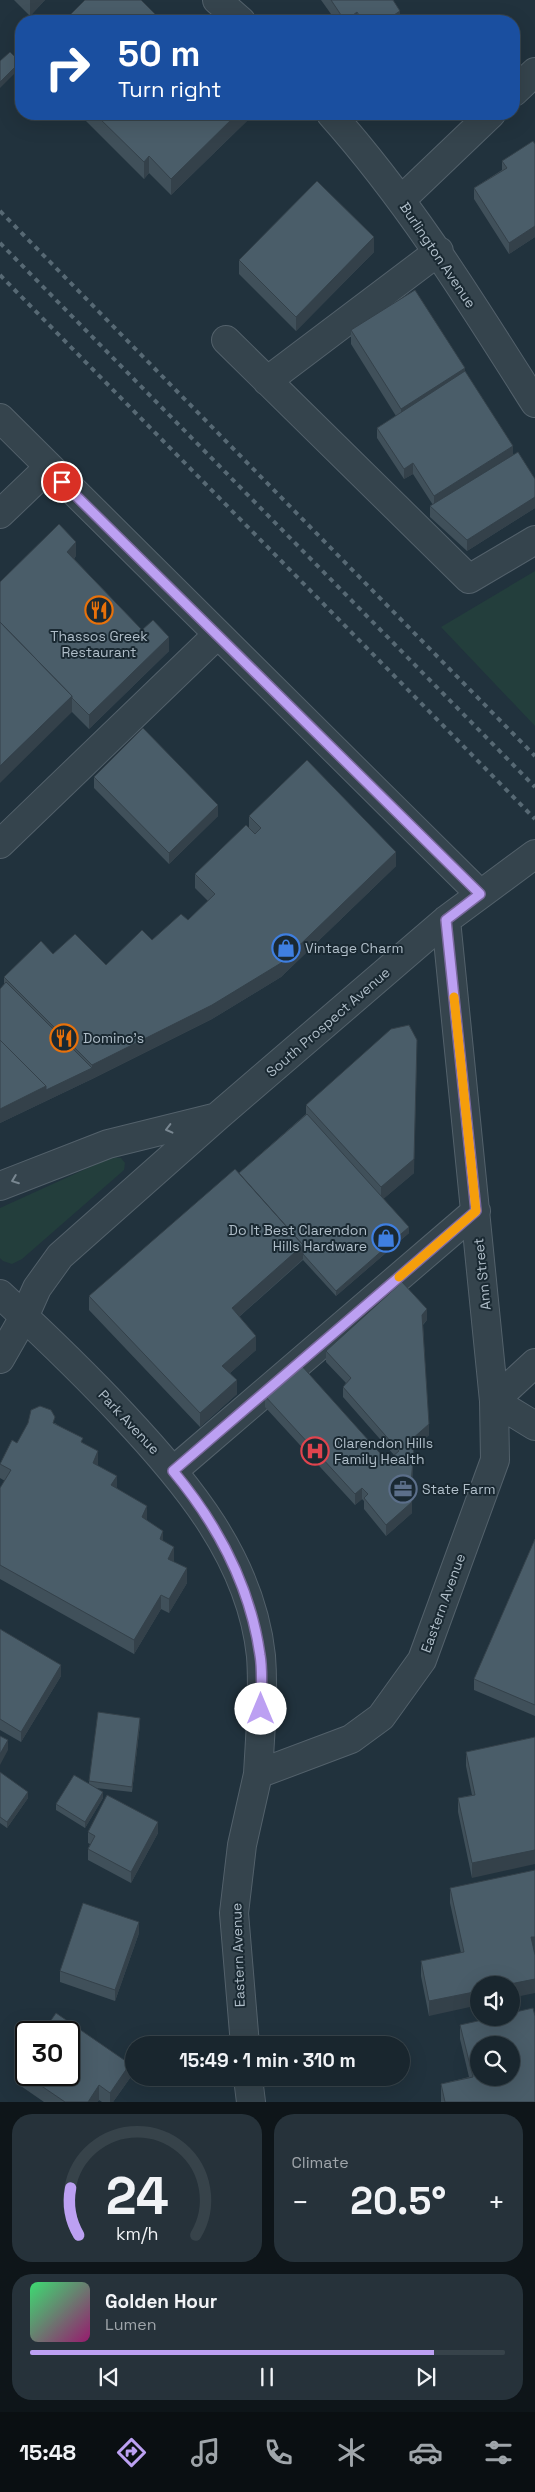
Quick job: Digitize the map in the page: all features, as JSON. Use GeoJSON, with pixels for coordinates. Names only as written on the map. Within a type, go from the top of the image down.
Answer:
{"type":"FeatureCollection","features":[{"type":"Feature","properties":{"kind":"street"},"geometry":{"type":"LineString","coordinates":[[217,0],[234,15]]}},
{"type":"Feature","properties":{"kind":"street","name":"Burlington Avenue"},"geometry":{"type":"LineString","coordinates":[[336,120],[401,200],[439,251],[535,403]]}},
{"type":"Feature","properties":{"kind":"street"},"geometry":{"type":"LineString","coordinates":[[401,200],[486,120]]}},
{"type":"Feature","properties":{"kind":"street"},"geometry":{"type":"LineString","coordinates":[[267,381],[439,251]]}},
{"type":"Feature","properties":{"kind":"street"},"geometry":{"type":"LineString","coordinates":[[226,340],[469,579],[535,540]]}},
{"type":"Feature","properties":{"kind":"street"},"geometry":{"type":"LineString","coordinates":[[0,418],[48,468],[480,894]]}},
{"type":"Feature","properties":{"kind":"street"},"geometry":{"type":"LineString","coordinates":[[0,514],[48,468]]}},
{"type":"Feature","properties":{"kind":"street"},"geometry":{"type":"LineString","coordinates":[[0,844],[217,635]]}},
{"type":"Feature","properties":{"kind":"street","name":"South Prospect Avenue"},"geometry":{"type":"LineString","coordinates":[[0,1359],[37,1288],[60,1256],[216,1117],[446,920],[535,854]]}},
{"type":"Feature","properties":{"kind":"street","name":"Ann Street"},"geometry":{"type":"LineString","coordinates":[[446,920],[494,1401]]}},
{"type":"Feature","properties":{"kind":"street","name":"South Prospect Avenue"},"geometry":{"type":"LineString","coordinates":[[0,1186],[108,1144],[216,1117]]}},
{"type":"Feature","properties":{"kind":"street"},"geometry":{"type":"LineString","coordinates":[[173,1471],[476,1211]]}},
{"type":"Feature","properties":{"kind":"street","name":"Park Avenue"},"geometry":{"type":"LineString","coordinates":[[0,1294],[68,1357],[173,1471],[192,1494],[225,1545],[247,1594],[260,1656],[258,1774]]}},
{"type":"Feature","properties":{"kind":"street"},"geometry":{"type":"LineString","coordinates":[[535,1363],[494,1401],[535,1426]]}},
{"type":"Feature","properties":{"kind":"street","name":"Eastern Avenue"},"geometry":{"type":"LineString","coordinates":[[244,2036],[234,1913],[242,1845],[258,1774],[351,1739],[380,1717],[422,1660],[495,1460],[494,1401]]}},
{"type":"Feature","properties":{"kind":"street"},"geometry":{"type":"LineString","coordinates":[[249,2086],[251,2102]]}},
{"type":"Feature","properties":{"kind":"green space"},"geometry":{"type":"Polygon","coordinates":[[[535,571],[535,726],[441,627],[535,571]]]}},
{"type":"Feature","properties":{"kind":"green space"},"geometry":{"type":"Polygon","coordinates":[[[112,1157],[121,1158],[125,1163],[124,1170],[22,1259],[12,1264],[0,1258],[0,1208],[112,1157]]]}},
{"type":"Feature","properties":{"kind":"building"},"geometry":{"type":"Polygon","coordinates":[[[85,0],[141,0],[156,15],[70,15],[85,0]]]}},
{"type":"Feature","properties":{"kind":"building"},"geometry":{"type":"Polygon","coordinates":[[[331,0],[393,0],[400,11],[394,15],[359,15],[357,12],[353,15],[341,15],[331,0]]]}},
{"type":"Feature","properties":{"kind":"building"},"geometry":{"type":"Polygon","coordinates":[[[10,52],[15,57],[15,67],[0,82],[0,61],[10,52]]]}},
{"type":"Feature","properties":{"kind":"building"},"geometry":{"type":"Polygon","coordinates":[[[101,120],[231,120],[171,179],[149,156],[144,162],[101,120]]]}},
{"type":"Feature","properties":{"kind":"building"},"geometry":{"type":"Polygon","coordinates":[[[533,141],[535,144],[535,226],[509,243],[474,188],[507,168],[502,161],[533,141]]]}},
{"type":"Feature","properties":{"kind":"building"},"geometry":{"type":"Polygon","coordinates":[[[317,181],[374,237],[296,317],[239,260],[317,181]]]}},
{"type":"Feature","properties":{"kind":"building"},"geometry":{"type":"Polygon","coordinates":[[[415,290],[465,368],[401,409],[351,330],[415,290]]]}},
{"type":"Feature","properties":{"kind":"building"},"geometry":{"type":"Polygon","coordinates":[[[465,371],[513,446],[434,496],[413,463],[404,469],[377,428],[465,371]]]}},
{"type":"Feature","properties":{"kind":"building"},"geometry":{"type":"Polygon","coordinates":[[[518,452],[535,479],[535,497],[467,540],[430,506],[518,452]]]}},
{"type":"Feature","properties":{"kind":"building"},"geometry":{"type":"Polygon","coordinates":[[[59,524],[76,542],[67,552],[142,630],[153,620],[169,637],[89,715],[0,622],[0,582],[59,524]]]}},
{"type":"Feature","properties":{"kind":"building"},"geometry":{"type":"Polygon","coordinates":[[[0,622],[72,696],[0,766],[0,622]]]}},
{"type":"Feature","properties":{"kind":"building"},"geometry":{"type":"Polygon","coordinates":[[[143,728],[218,805],[169,853],[94,777],[143,728]]]}},
{"type":"Feature","properties":{"kind":"building"},"geometry":{"type":"Polygon","coordinates":[[[307,760],[396,852],[281,963],[212,1005],[92,1065],[4,977],[41,941],[53,954],[75,934],[106,965],[142,930],[152,940],[181,914],[188,920],[215,894],[195,874],[246,825],[255,834],[261,828],[249,816],[307,760]]]}},
{"type":"Feature","properties":{"kind":"building"},"geometry":{"type":"Polygon","coordinates":[[[6,982],[92,1068],[46,1090],[46,1086],[0,1040],[0,989],[6,982]]]}},
{"type":"Feature","properties":{"kind":"building"},"geometry":{"type":"Polygon","coordinates":[[[409,1025],[417,1040],[414,1159],[381,1187],[306,1105],[391,1029],[409,1025]]]}},
{"type":"Feature","properties":{"kind":"building"},"geometry":{"type":"Polygon","coordinates":[[[0,1040],[46,1086],[0,1109],[0,1040]]]}},
{"type":"Feature","properties":{"kind":"building"},"geometry":{"type":"Polygon","coordinates":[[[307,1114],[409,1227],[336,1291],[303,1254],[303,1245],[239,1173],[307,1114]]]}},
{"type":"Feature","properties":{"kind":"building"},"geometry":{"type":"Polygon","coordinates":[[[235,1169],[303,1245],[232,1308],[256,1336],[222,1366],[237,1380],[200,1413],[89,1296],[235,1169]]]}},
{"type":"Feature","properties":{"kind":"building"},"geometry":{"type":"Polygon","coordinates":[[[402,1282],[427,1309],[422,1315],[429,1424],[411,1440],[414,1444],[410,1499],[412,1502],[386,1525],[364,1498],[368,1494],[362,1488],[355,1494],[265,1396],[301,1365],[387,1461],[399,1451],[343,1387],[351,1378],[326,1351],[402,1282]]]}},
{"type":"Feature","properties":{"kind":"building"},"geometry":{"type":"Polygon","coordinates":[[[40,1406],[51,1410],[55,1417],[53,1423],[83,1438],[81,1442],[98,1451],[93,1463],[117,1476],[111,1485],[147,1506],[142,1517],[163,1531],[160,1539],[174,1547],[168,1559],[187,1568],[169,1599],[161,1595],[134,1640],[0,1565],[0,1488],[11,1470],[0,1464],[12,1440],[17,1443],[28,1423],[31,1410],[40,1406]]]}},
{"type":"Feature","properties":{"kind":"building"},"geometry":{"type":"Polygon","coordinates":[[[535,1539],[535,1705],[474,1679],[535,1539]]]}},
{"type":"Feature","properties":{"kind":"building"},"geometry":{"type":"Polygon","coordinates":[[[0,1629],[61,1665],[21,1732],[0,1719],[0,1629]]]}},
{"type":"Feature","properties":{"kind":"building"},"geometry":{"type":"Polygon","coordinates":[[[98,1712],[140,1718],[132,1787],[89,1781],[98,1712]]]}},
{"type":"Feature","properties":{"kind":"building"},"geometry":{"type":"Polygon","coordinates":[[[0,1736],[8,1740],[0,1754],[0,1736]]]}},
{"type":"Feature","properties":{"kind":"building"},"geometry":{"type":"Polygon","coordinates":[[[535,1737],[535,1850],[472,1863],[458,1798],[475,1795],[466,1752],[535,1737]]]}},
{"type":"Feature","properties":{"kind":"building"},"geometry":{"type":"Polygon","coordinates":[[[0,1772],[28,1792],[7,1822],[0,1817],[0,1772]]]}},
{"type":"Feature","properties":{"kind":"building"},"geometry":{"type":"Polygon","coordinates":[[[74,1775],[103,1792],[85,1822],[56,1804],[74,1775]]]}},
{"type":"Feature","properties":{"kind":"building"},"geometry":{"type":"Polygon","coordinates":[[[107,1795],[158,1822],[131,1872],[88,1849],[95,1836],[88,1832],[107,1795]]]}},
{"type":"Feature","properties":{"kind":"building"},"geometry":{"type":"Polygon","coordinates":[[[535,1870],[535,1937],[531,1937],[535,1955],[535,1979],[520,1982],[520,1976],[470,1976],[470,1993],[429,2001],[421,1961],[464,1952],[450,1888],[535,1870]]]}},
{"type":"Feature","properties":{"kind":"building"},"geometry":{"type":"Polygon","coordinates":[[[83,1903],[139,1922],[115,1990],[60,1971],[83,1903]]]}},
{"type":"Feature","properties":{"kind":"building"},"geometry":{"type":"Polygon","coordinates":[[[533,2008],[535,2016],[535,2102],[445,2102],[441,2084],[470,2078],[470,2086],[520,2086],[520,2036],[470,2036],[470,2065],[460,2025],[470,2023],[470,2026],[520,2026],[520,2011],[533,2008]]]}},
{"type":"Feature","properties":{"kind":"building"},"geometry":{"type":"Polygon","coordinates":[[[56,2013],[68,2021],[51,2021],[56,2013]]]}},
{"type":"Feature","properties":{"kind":"building"},"geometry":{"type":"Polygon","coordinates":[[[80,2030],[125,2061],[125,2071],[110,2093],[99,2085],[88,2102],[65,2102],[42,2086],[80,2086],[80,2030]]]}},
{"type":"Feature","properties":{"kind":"railway"},"geometry":{"type":"LineString","coordinates":[[0,211],[535,756]]}},
{"type":"Feature","properties":{"kind":"railway"},"geometry":{"type":"LineString","coordinates":[[0,243],[535,787]]}},
{"type":"Feature","properties":{"kind":"railway"},"geometry":{"type":"LineString","coordinates":[[0,275],[535,819]]}},
{"type":"Feature","properties":{"kind":"slow traffic"},"geometry":{"type":"LineString","coordinates":[[399,1277],[476,1211],[454,997]]}},
{"type":"Feature","properties":{"kind":"place","name":"Thassos Greek Restaurant"},"geometry":{"type":"Point","coordinates":[99,610]}},
{"type":"Feature","properties":{"kind":"place","name":"Vintage Charm"},"geometry":{"type":"Point","coordinates":[286,948]}},
{"type":"Feature","properties":{"kind":"place","name":"Domino's"},"geometry":{"type":"Point","coordinates":[64,1038]}},
{"type":"Feature","properties":{"kind":"place","name":"Do It Best Clarendon Hills Hardware"},"geometry":{"type":"Point","coordinates":[386,1238]}},
{"type":"Feature","properties":{"kind":"place","name":"Clarendon Hills Family Health"},"geometry":{"type":"Point","coordinates":[315,1451]}},
{"type":"Feature","properties":{"kind":"place","name":"State Farm"},"geometry":{"type":"Point","coordinates":[403,1489]}},
{"type":"Feature","properties":{"kind":"route"},"geometry":{"type":"LineString","coordinates":[[62,482],[480,894],[446,920],[476,1211],[173,1471],[192,1494],[225,1545],[247,1594],[260,1656],[261,1709]]}}]}
